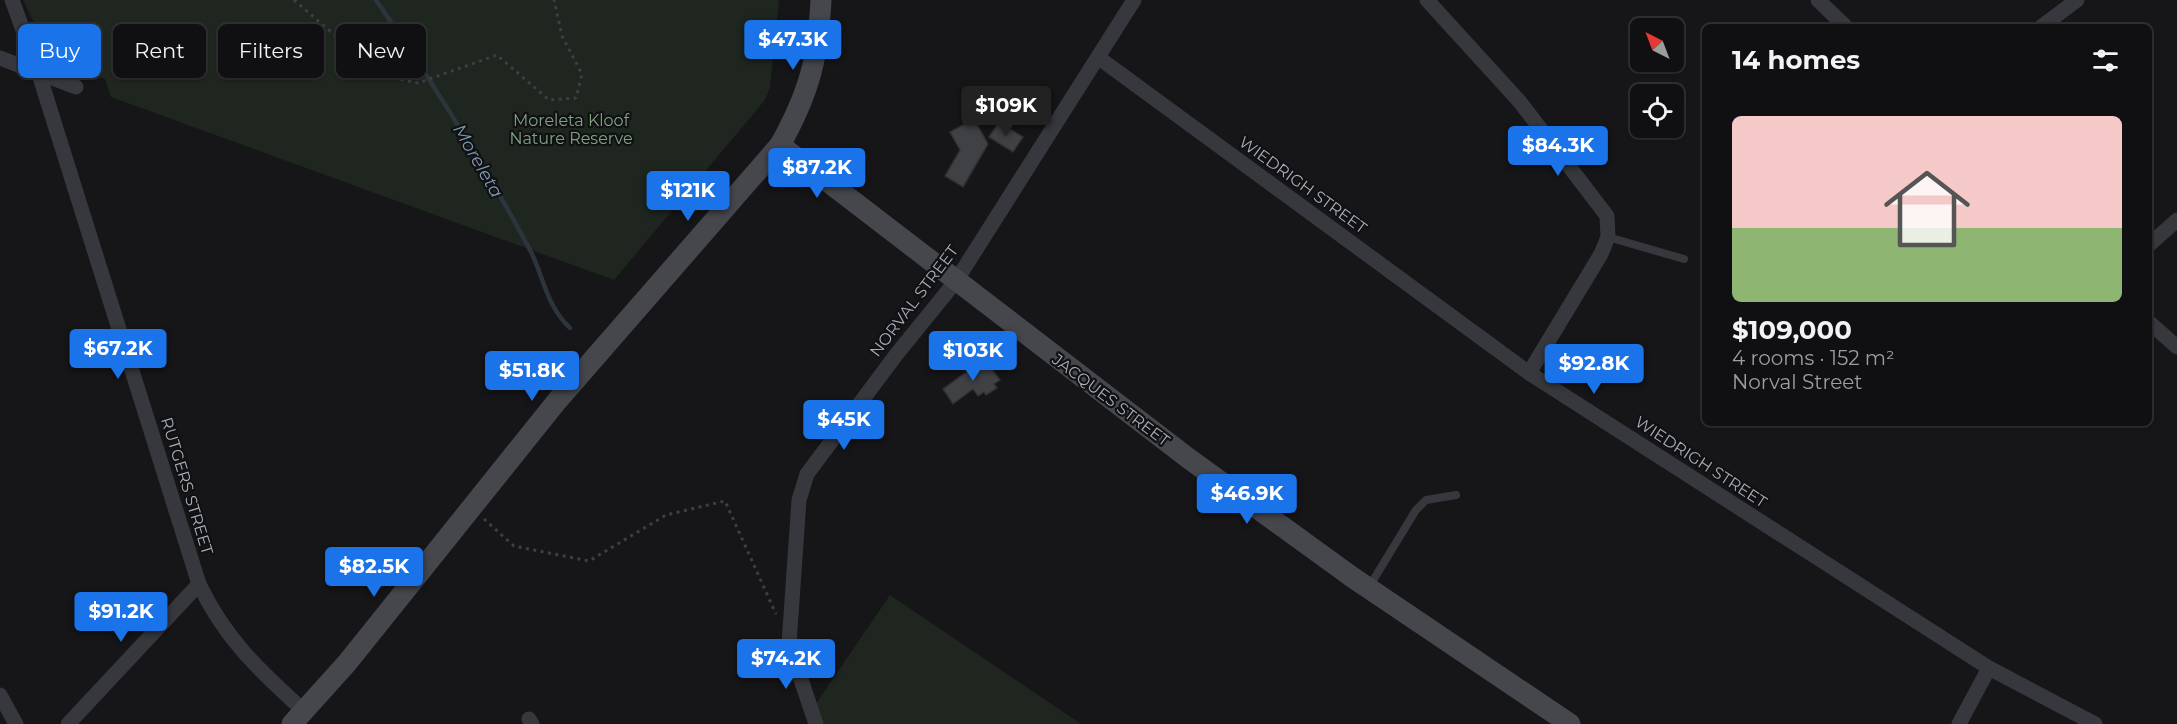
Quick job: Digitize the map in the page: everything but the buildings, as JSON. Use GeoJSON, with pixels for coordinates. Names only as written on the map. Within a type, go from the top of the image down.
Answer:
{"type":"FeatureCollection","features":[{"type":"Feature","properties":{"kind":"street","name":"RUTGERS STREET"},"geometry":{"type":"LineString","coordinates":[[12,0],[21,24]]}},
{"type":"Feature","properties":{"kind":"street"},"geometry":{"type":"LineString","coordinates":[[298,717],[347,663],[557,401],[780,145],[800,109],[812,75],[820,28],[820,0]]}},
{"type":"Feature","properties":{"kind":"street","name":"NORVAL STREET"},"geometry":{"type":"LineString","coordinates":[[789,644],[799,500],[807,474],[896,355],[956,281],[1134,0]]}},
{"type":"Feature","properties":{"kind":"street"},"geometry":{"type":"LineString","coordinates":[[1427,0],[1520,102],[1593,194],[1606,216],[1608,237],[1601,254],[1529,373]]}},
{"type":"Feature","properties":{"kind":"street"},"geometry":{"type":"LineString","coordinates":[[1818,0],[1843,24]]}},
{"type":"Feature","properties":{"kind":"street"},"geometry":{"type":"LineString","coordinates":[[2045,24],[2077,0]]}},
{"type":"Feature","properties":{"kind":"street"},"geometry":{"type":"LineString","coordinates":[[0,58],[18,64]]}},
{"type":"Feature","properties":{"kind":"street","name":"WIEDRIGH STREET"},"geometry":{"type":"LineString","coordinates":[[1099,58],[1529,373],[1989,668],[2095,724]]}},
{"type":"Feature","properties":{"kind":"street","name":"RUTGERS STREET"},"geometry":{"type":"LineString","coordinates":[[40,78],[199,584],[222,627],[298,717]]}},
{"type":"Feature","properties":{"kind":"street"},"geometry":{"type":"LineString","coordinates":[[55,78],[76,87]]}},
{"type":"Feature","properties":{"kind":"street","name":"JACQUES STREET"},"geometry":{"type":"LineString","coordinates":[[780,145],[1188,458],[1368,588],[1570,724]]}},
{"type":"Feature","properties":{"kind":"street"},"geometry":{"type":"LineString","coordinates":[[2152,242],[2177,220]]}},
{"type":"Feature","properties":{"kind":"street"},"geometry":{"type":"LineString","coordinates":[[2152,325],[2177,347]]}},
{"type":"Feature","properties":{"kind":"street"},"geometry":{"type":"LineString","coordinates":[[68,724],[199,584]]}},
{"type":"Feature","properties":{"kind":"street"},"geometry":{"type":"LineString","coordinates":[[789,644],[816,724]]}},
{"type":"Feature","properties":{"kind":"street"},"geometry":{"type":"LineString","coordinates":[[1959,724],[1989,668]]}},
{"type":"Feature","properties":{"kind":"street"},"geometry":{"type":"LineString","coordinates":[[0,695],[16,724]]}},
{"type":"Feature","properties":{"kind":"lane"},"geometry":{"type":"LineString","coordinates":[[1608,237],[1684,259]]}},
{"type":"Feature","properties":{"kind":"lane"},"geometry":{"type":"LineString","coordinates":[[1368,588],[1416,510],[1426,500],[1456,495]]}},
{"type":"Feature","properties":{"kind":"path"},"geometry":{"type":"LineString","coordinates":[[294,0],[381,75],[418,83],[497,55],[549,100],[576,99],[582,74],[562,36],[554,0]]}},
{"type":"Feature","properties":{"kind":"path"},"geometry":{"type":"LineString","coordinates":[[471,507],[514,546],[589,561],[666,515],[725,501],[789,644]]}},
{"type":"Feature","properties":{"kind":"green space","name":"Moreleta Kloof Nature Reserve"},"geometry":{"type":"Polygon","coordinates":[[[23,0],[779,0],[770,87],[765,100],[614,280],[111,97],[105,79],[101,77],[101,24],[35,24],[23,0]]]}},
{"type":"Feature","properties":{"kind":"green space"},"geometry":{"type":"Polygon","coordinates":[[[890,595],[1081,724],[812,724],[807,717],[890,595]]]}},
{"type":"Feature","properties":{"kind":"waterway","name":"Moreleta"},"geometry":{"type":"LineString","coordinates":[[376,0],[475,153],[529,248],[550,300],[570,328]]}}]}
